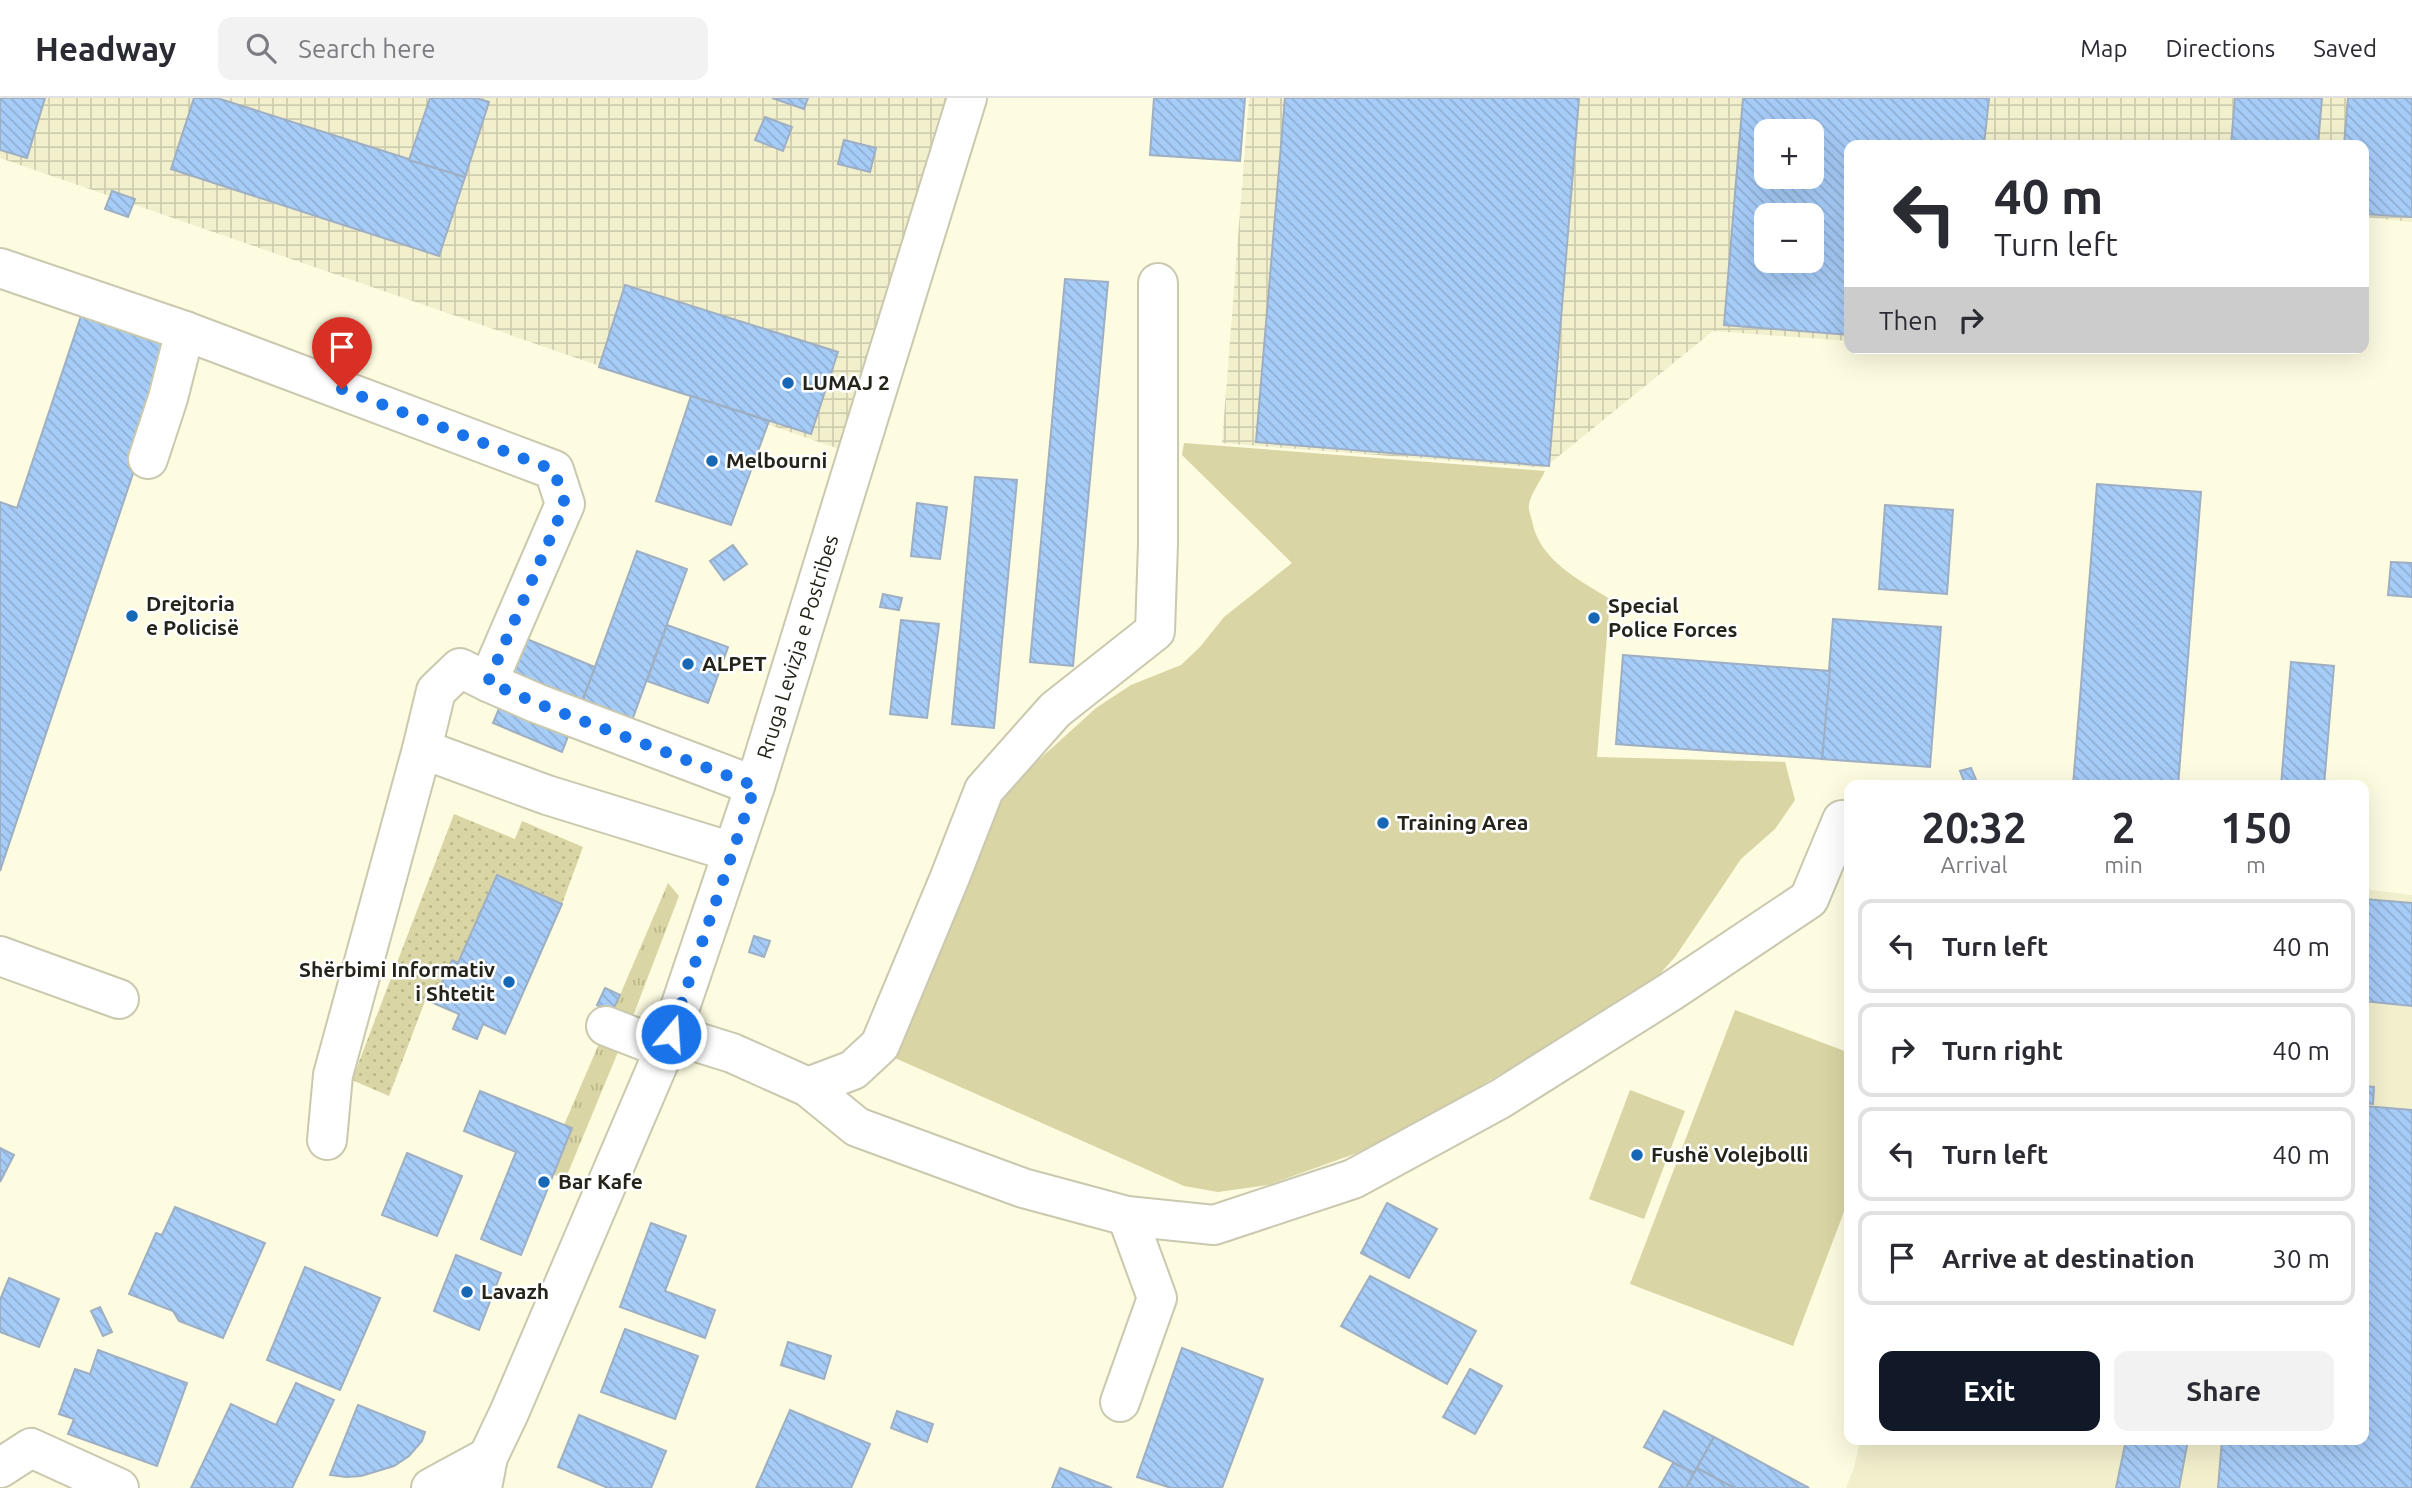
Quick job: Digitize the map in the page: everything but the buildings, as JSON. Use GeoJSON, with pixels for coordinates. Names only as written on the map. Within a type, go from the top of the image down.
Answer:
{"type":"FeatureCollection","features":[{"type":"Feature","properties":{"kind":"street","name":"Rruga Levizja e Postribes"},"geometry":{"type":"LineString","coordinates":[[485,1473],[668,1042],[755,786],[967,98]]}},
{"type":"Feature","properties":{"kind":"street"},"geometry":{"type":"LineString","coordinates":[[0,268],[185,331],[554,470],[565,504],[488,682]]}},
{"type":"Feature","properties":{"kind":"street"},"geometry":{"type":"LineString","coordinates":[[808,1087],[853,1070],[880,1045],[984,790],[1055,710],[1155,631],[1158,544],[1158,283]]}},
{"type":"Feature","properties":{"kind":"street"},"geometry":{"type":"LineString","coordinates":[[148,459],[168,398],[185,331]]}},
{"type":"Feature","properties":{"kind":"street"},"geometry":{"type":"LineString","coordinates":[[327,1140],[333,1075],[436,691],[460,668],[536,703],[755,786]]}},
{"type":"Feature","properties":{"kind":"street"},"geometry":{"type":"LineString","coordinates":[[422,749],[547,795],[732,852]]}},
{"type":"Feature","properties":{"kind":"street"},"geometry":{"type":"LineString","coordinates":[[606,1026],[668,1042],[732,1053],[808,1087],[858,1127],[1023,1188],[1126,1216],[1214,1225],[1353,1179],[1500,1099],[1670,992],[1809,899],[1842,820]]}},
{"type":"Feature","properties":{"kind":"street"},"geometry":{"type":"LineString","coordinates":[[0,956],[119,999]]}},
{"type":"Feature","properties":{"kind":"street"},"geometry":{"type":"LineString","coordinates":[[1119,1402],[1157,1298],[1126,1216]]}},
{"type":"Feature","properties":{"kind":"street"},"geometry":{"type":"LineString","coordinates":[[0,1468],[31,1448],[119,1488]]}},
{"type":"Feature","properties":{"kind":"street"},"geometry":{"type":"LineString","coordinates":[[431,1488],[485,1473]]}},
{"type":"Feature","properties":{"kind":"shaded area"},"geometry":{"type":"Polygon","coordinates":[[[0,98],[952,98],[845,451],[0,158],[0,98]]]}},
{"type":"Feature","properties":{"kind":"shaded area"},"geometry":{"type":"Polygon","coordinates":[[[1249,98],[2412,98],[2412,222],[2369,218],[2369,140],[1844,140],[1844,341],[1713,331],[1544,468],[1222,443],[1249,98]]]}},
{"type":"Feature","properties":{"kind":"shaded area"},"geometry":{"type":"Polygon","coordinates":[[[2369,890],[2412,895],[2412,1488],[1846,1488],[1859,1445],[2369,1445],[2369,890]]]}},
{"type":"Feature","properties":{"kind":"green space","name":"Training Area"},"geometry":{"type":"Polygon","coordinates":[[[1184,443],[1545,471],[1529,505],[1536,535],[1562,568],[1610,599],[1597,757],[1785,762],[1795,800],[1775,829],[1741,859],[1675,957],[1640,991],[1430,1116],[1357,1153],[1268,1185],[1218,1192],[1184,1186],[895,1058],[989,816],[1021,776],[1096,708],[1131,685],[1181,665],[1200,647],[1224,617],[1292,563],[1182,455],[1184,443]]]}},
{"type":"Feature","properties":{"kind":"green space"},"geometry":{"type":"Polygon","coordinates":[[[454,814],[515,839],[522,821],[583,847],[562,904],[497,875],[458,963],[433,1003],[425,1001],[389,1096],[352,1080],[454,814]]]}},
{"type":"Feature","properties":{"kind":"green space"},"geometry":{"type":"Polygon","coordinates":[[[668,883],[679,896],[633,1016],[614,1009],[668,883]]]}},
{"type":"Feature","properties":{"kind":"green space"},"geometry":{"type":"Polygon","coordinates":[[[1735,1010],[1844,1051],[1844,1212],[1793,1346],[1630,1284],[1735,1010]]]}},
{"type":"Feature","properties":{"kind":"green space"},"geometry":{"type":"Polygon","coordinates":[[[601,1039],[618,1049],[618,1052],[565,1180],[553,1174],[564,1125],[601,1039]]]}},
{"type":"Feature","properties":{"kind":"green space","name":"Fushë Volejbolli"},"geometry":{"type":"Polygon","coordinates":[[[1630,1090],[1685,1111],[1644,1219],[1589,1199],[1630,1090]]]}},
{"type":"Feature","properties":{"kind":"place","name":"LUMAJ 2"},"geometry":{"type":"Point","coordinates":[788,383]}},
{"type":"Feature","properties":{"kind":"place","name":"Melbourni"},"geometry":{"type":"Point","coordinates":[712,461]}},
{"type":"Feature","properties":{"kind":"place","name":"Drejtoria e Policisë"},"geometry":{"type":"Point","coordinates":[132,616]}},
{"type":"Feature","properties":{"kind":"place","name":"Special Police Forces"},"geometry":{"type":"Point","coordinates":[1594,618]}},
{"type":"Feature","properties":{"kind":"place","name":"ALPET"},"geometry":{"type":"Point","coordinates":[688,664]}},
{"type":"Feature","properties":{"kind":"place","name":"Training Area"},"geometry":{"type":"Point","coordinates":[1383,823]}},
{"type":"Feature","properties":{"kind":"place","name":"Shërbimi Informativ i Shtetit"},"geometry":{"type":"Point","coordinates":[509,982]}},
{"type":"Feature","properties":{"kind":"place","name":"Fushë Volejbolli"},"geometry":{"type":"Point","coordinates":[1637,1155]}},
{"type":"Feature","properties":{"kind":"place","name":"Bar Kafe"},"geometry":{"type":"Point","coordinates":[544,1182]}},
{"type":"Feature","properties":{"kind":"place","name":"Lavazh"},"geometry":{"type":"Point","coordinates":[467,1292]}},
{"type":"Feature","properties":{"kind":"route"},"geometry":{"type":"LineString","coordinates":[[342,389],[554,470],[565,504],[488,682],[536,703],[755,786],[671,1034]]}}]}
